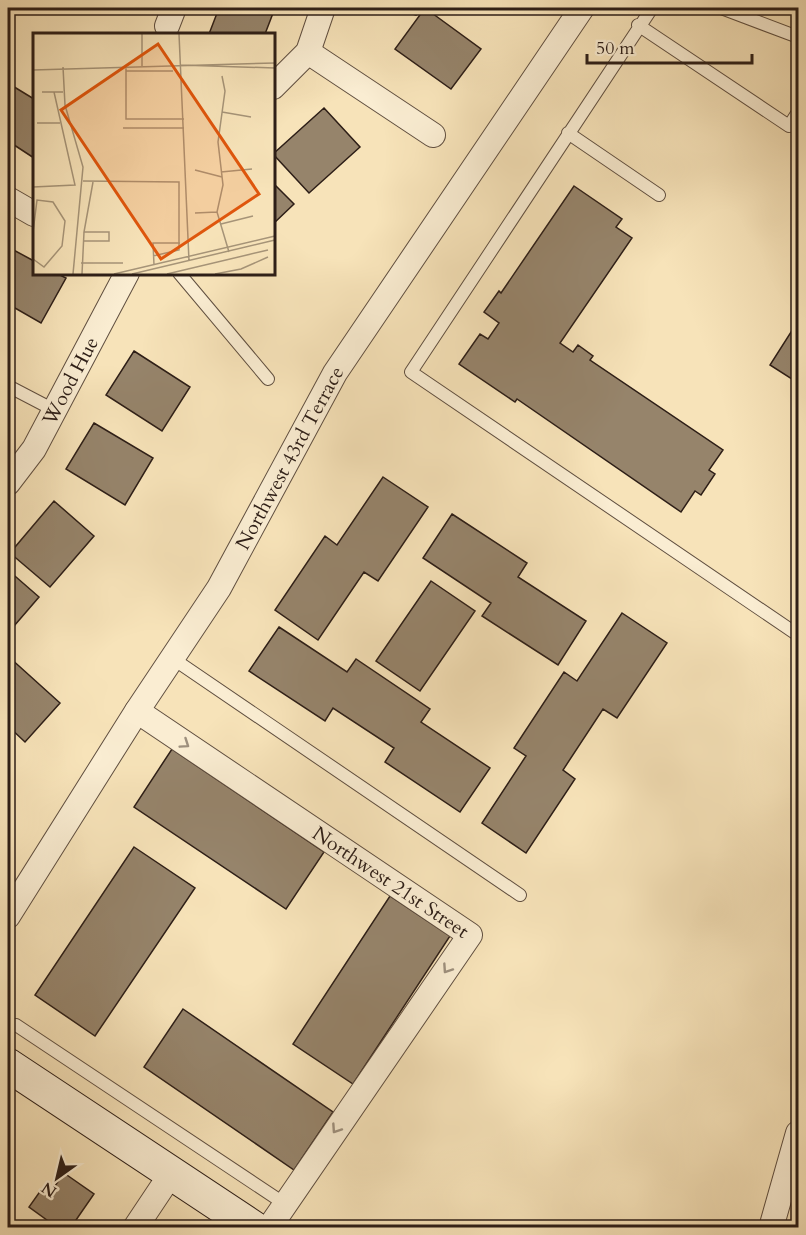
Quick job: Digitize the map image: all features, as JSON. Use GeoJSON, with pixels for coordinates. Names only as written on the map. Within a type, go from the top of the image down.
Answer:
{"type":"FeatureCollection","features":[{"type":"Feature","properties":{"kind":"street"},"geometry":{"type":"LineString","coordinates":[[274,86],[308,52],[323,8]]}},
{"type":"Feature","properties":{"kind":"street","name":"Northwest 43rd Terrace"},"geometry":{"type":"LineString","coordinates":[[8,915],[137,711],[219,588],[335,373],[582,8]]}},
{"type":"Feature","properties":{"kind":"street"},"geometry":{"type":"LineString","coordinates":[[308,52],[433,135]]}},
{"type":"Feature","properties":{"kind":"street"},"geometry":{"type":"LineString","coordinates":[[8,200],[33,213]]}},
{"type":"Feature","properties":{"kind":"street","name":"Wood Hue"},"geometry":{"type":"LineString","coordinates":[[8,483],[34,449],[126,274]]}},
{"type":"Feature","properties":{"kind":"street","name":"Northwest 21st Street"},"geometry":{"type":"LineString","coordinates":[[137,711],[470,935],[269,1227]]}},
{"type":"Feature","properties":{"kind":"street"},"geometry":{"type":"LineString","coordinates":[[8,1065],[254,1227]]}},
{"type":"Feature","properties":{"kind":"street"},"geometry":{"type":"LineString","coordinates":[[771,1227],[798,1132]]}},
{"type":"Feature","properties":{"kind":"street"},"geometry":{"type":"LineString","coordinates":[[135,1227],[171,1173]]}},
{"type":"Feature","properties":{"kind":"lane"},"geometry":{"type":"LineString","coordinates":[[652,8],[638,25],[411,372],[798,635]]}},
{"type":"Feature","properties":{"kind":"lane"},"geometry":{"type":"LineString","coordinates":[[721,8],[798,38]]}},
{"type":"Feature","properties":{"kind":"lane"},"geometry":{"type":"LineString","coordinates":[[638,25],[789,126],[798,112]]}},
{"type":"Feature","properties":{"kind":"lane"},"geometry":{"type":"LineString","coordinates":[[568,133],[659,195]]}},
{"type":"Feature","properties":{"kind":"lane"},"geometry":{"type":"LineString","coordinates":[[180,274],[268,379]]}},
{"type":"Feature","properties":{"kind":"lane"},"geometry":{"type":"LineString","coordinates":[[8,386],[54,410]]}},
{"type":"Feature","properties":{"kind":"lane"},"geometry":{"type":"LineString","coordinates":[[172,658],[520,895]]}},
{"type":"Feature","properties":{"kind":"lane"},"geometry":{"type":"LineString","coordinates":[[16,1025],[285,1204]]}},
{"type":"Feature","properties":{"kind":"building"},"geometry":{"type":"Polygon","coordinates":[[[219,8],[275,8],[265,33],[209,33],[219,8]]]}},
{"type":"Feature","properties":{"kind":"building"},"geometry":{"type":"Polygon","coordinates":[[[394,8],[418,8],[416,15],[394,8]]]}},
{"type":"Feature","properties":{"kind":"building"},"geometry":{"type":"Polygon","coordinates":[[[425,8],[481,49],[451,89],[395,49],[425,8]]]}},
{"type":"Feature","properties":{"kind":"building"},"geometry":{"type":"Polygon","coordinates":[[[11,85],[33,98],[33,157],[8,141],[8,90],[11,85]]]}},
{"type":"Feature","properties":{"kind":"building"},"geometry":{"type":"Polygon","coordinates":[[[324,108],[360,147],[309,193],[274,153],[324,108]]]}},
{"type":"Feature","properties":{"kind":"building"},"geometry":{"type":"Polygon","coordinates":[[[274,184],[294,204],[274,223],[274,184]]]}},
{"type":"Feature","properties":{"kind":"building"},"geometry":{"type":"Polygon","coordinates":[[[574,186],[622,219],[616,227],[632,238],[560,343],[573,352],[578,345],[593,356],[590,360],[723,450],[709,470],[715,474],[701,495],[695,491],[681,512],[517,399],[515,402],[459,364],[480,334],[488,339],[499,323],[484,312],[499,291],[501,293],[574,186]]]}},
{"type":"Feature","properties":{"kind":"building"},"geometry":{"type":"Polygon","coordinates":[[[8,247],[33,260],[33,274],[58,274],[66,278],[41,323],[8,304],[8,247]]]}},
{"type":"Feature","properties":{"kind":"building"},"geometry":{"type":"Polygon","coordinates":[[[798,321],[798,383],[770,365],[798,321]]]}},
{"type":"Feature","properties":{"kind":"building"},"geometry":{"type":"Polygon","coordinates":[[[134,351],[190,387],[162,431],[106,395],[134,351]]]}},
{"type":"Feature","properties":{"kind":"building"},"geometry":{"type":"Polygon","coordinates":[[[94,423],[153,458],[125,505],[66,469],[94,423]]]}},
{"type":"Feature","properties":{"kind":"building"},"geometry":{"type":"Polygon","coordinates":[[[383,477],[428,507],[378,581],[364,572],[318,640],[275,610],[325,536],[337,545],[383,477]]]}},
{"type":"Feature","properties":{"kind":"building"},"geometry":{"type":"Polygon","coordinates":[[[54,501],[94,536],[50,587],[10,553],[54,501]]]}},
{"type":"Feature","properties":{"kind":"building"},"geometry":{"type":"Polygon","coordinates":[[[452,514],[527,563],[518,577],[586,621],[558,665],[482,616],[491,603],[423,558],[452,514]]]}},
{"type":"Feature","properties":{"kind":"building"},"geometry":{"type":"Polygon","coordinates":[[[8,570],[39,597],[8,633],[8,570]]]}},
{"type":"Feature","properties":{"kind":"building"},"geometry":{"type":"Polygon","coordinates":[[[431,581],[475,611],[420,691],[376,661],[431,581]]]}},
{"type":"Feature","properties":{"kind":"building"},"geometry":{"type":"Polygon","coordinates":[[[622,613],[667,643],[617,718],[603,709],[563,770],[575,779],[526,853],[482,823],[526,756],[514,748],[564,672],[577,681],[622,613]]]}},
{"type":"Feature","properties":{"kind":"building"},"geometry":{"type":"Polygon","coordinates":[[[279,627],[347,672],[356,659],[430,709],[421,722],[490,768],[460,812],[385,762],[394,748],[333,708],[325,721],[249,671],[279,627]]]}},
{"type":"Feature","properties":{"kind":"building"},"geometry":{"type":"Polygon","coordinates":[[[9,657],[60,703],[25,742],[8,726],[9,657]]]}},
{"type":"Feature","properties":{"kind":"building"},"geometry":{"type":"Polygon","coordinates":[[[172,749],[324,852],[286,909],[134,807],[172,749]]]}},
{"type":"Feature","properties":{"kind":"building"},"geometry":{"type":"Polygon","coordinates":[[[134,847],[195,888],[95,1036],[35,995],[134,847]]]}},
{"type":"Feature","properties":{"kind":"building"},"geometry":{"type":"Polygon","coordinates":[[[390,896],[450,936],[353,1084],[293,1044],[390,896]]]}},
{"type":"Feature","properties":{"kind":"building"},"geometry":{"type":"Polygon","coordinates":[[[183,1009],[333,1112],[294,1170],[144,1067],[183,1009]]]}},
{"type":"Feature","properties":{"kind":"building"},"geometry":{"type":"Polygon","coordinates":[[[64,1173],[94,1194],[76,1220],[78,1222],[74,1228],[58,1228],[29,1207],[41,1190],[48,1196],[64,1173]]]}}]}
